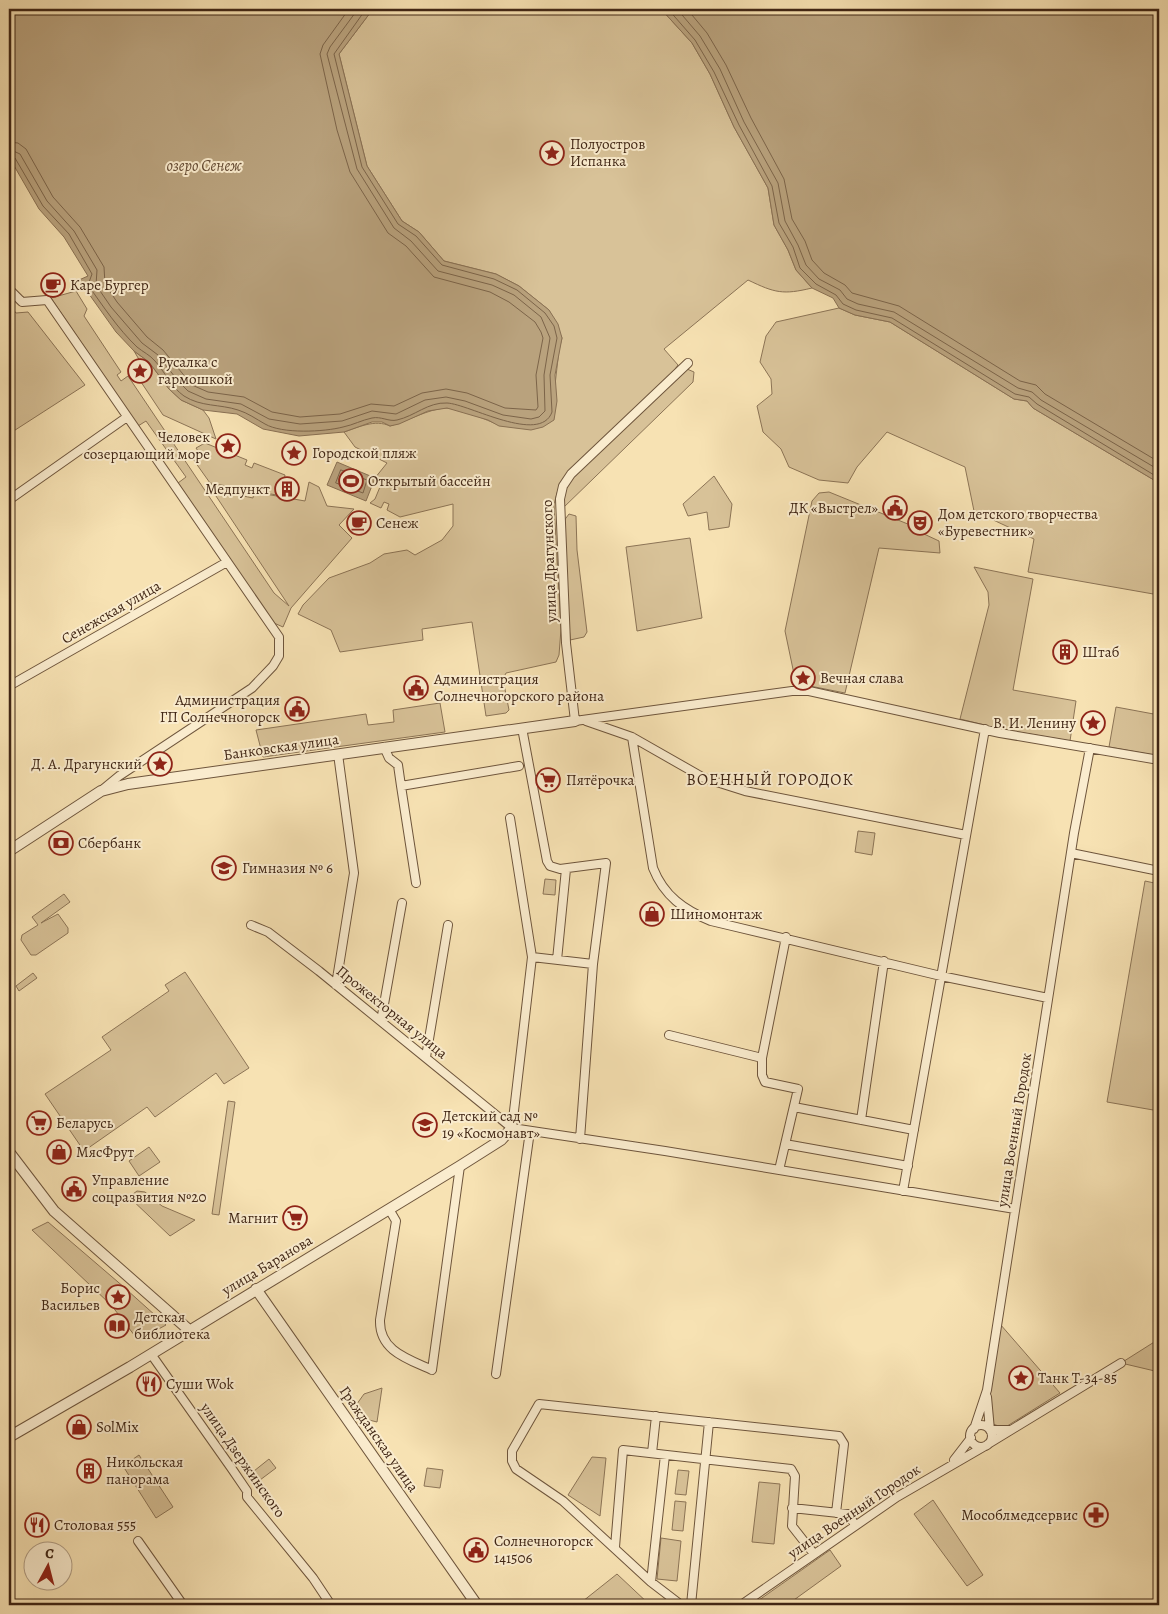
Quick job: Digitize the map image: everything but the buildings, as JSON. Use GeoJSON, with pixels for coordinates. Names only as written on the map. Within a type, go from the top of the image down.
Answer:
{"type":"FeatureCollection","features":[{"type":"Feature","properties":{"kind":"street"},"geometry":{"type":"LineString","coordinates":[[9,288],[22,302],[47,300],[279,637],[279,656],[273,666],[252,688],[118,776],[101,791]]}},
{"type":"Feature","properties":{"kind":"street","name":"улица Драгунского"},"geometry":{"type":"LineString","coordinates":[[578,720],[566,643],[560,494],[571,474],[688,363]]}},
{"type":"Feature","properties":{"kind":"street"},"geometry":{"type":"LineString","coordinates":[[9,500],[127,417]]}},
{"type":"Feature","properties":{"kind":"street","name":"Сенежская улица"},"geometry":{"type":"LineString","coordinates":[[9,686],[226,562]]}},
{"type":"Feature","properties":{"kind":"street"},"geometry":{"type":"LineString","coordinates":[[578,720],[802,691],[985,729],[1159,760]]}},
{"type":"Feature","properties":{"kind":"street"},"geometry":{"type":"LineString","coordinates":[[578,720],[609,728],[632,737],[704,778],[744,791],[966,835]]}},
{"type":"Feature","properties":{"kind":"street","name":"Банковская улица"},"geometry":{"type":"LineString","coordinates":[[9,851],[101,791],[128,784],[578,720]]}},
{"type":"Feature","properties":{"kind":"street"},"geometry":{"type":"LineString","coordinates":[[522,728],[547,861],[555,869],[606,863],[593,964],[580,1138]]}},
{"type":"Feature","properties":{"kind":"street"},"geometry":{"type":"LineString","coordinates":[[903,1191],[985,729]]}},
{"type":"Feature","properties":{"kind":"street"},"geometry":{"type":"LineString","coordinates":[[632,737],[653,868],[659,882],[669,896],[683,907],[712,921],[786,937],[941,976],[1048,998]]}},
{"type":"Feature","properties":{"kind":"street"},"geometry":{"type":"LineString","coordinates":[[384,747],[389,758],[398,765],[416,883]]}},
{"type":"Feature","properties":{"kind":"street","name":"улица Военный Городок"},"geometry":{"type":"LineString","coordinates":[[974,1428],[987,1390],[1074,833],[1090,748]]}},
{"type":"Feature","properties":{"kind":"street"},"geometry":{"type":"LineString","coordinates":[[336,985],[354,862],[338,754]]}},
{"type":"Feature","properties":{"kind":"street"},"geometry":{"type":"LineString","coordinates":[[402,786],[519,766]]}},
{"type":"Feature","properties":{"kind":"street"},"geometry":{"type":"LineString","coordinates":[[510,818],[532,957],[512,1128],[1016,1209]]}},
{"type":"Feature","properties":{"kind":"street"},"geometry":{"type":"LineString","coordinates":[[1071,853],[1159,871]]}},
{"type":"Feature","properties":{"kind":"street"},"geometry":{"type":"LineString","coordinates":[[557,960],[566,868]]}},
{"type":"Feature","properties":{"kind":"street"},"geometry":{"type":"LineString","coordinates":[[381,1021],[402,903]]}},
{"type":"Feature","properties":{"kind":"street","name":"Прожекторная улица"},"geometry":{"type":"LineString","coordinates":[[251,925],[268,932],[512,1128]]}},
{"type":"Feature","properties":{"kind":"street"},"geometry":{"type":"LineString","coordinates":[[426,1057],[448,925]]}},
{"type":"Feature","properties":{"kind":"street"},"geometry":{"type":"LineString","coordinates":[[779,1170],[798,1089],[765,1082],[762,1075],[762,1058],[786,937]]}},
{"type":"Feature","properties":{"kind":"street"},"geometry":{"type":"LineString","coordinates":[[532,957],[593,964]]}},
{"type":"Feature","properties":{"kind":"street"},"geometry":{"type":"LineString","coordinates":[[860,1120],[884,961]]}},
{"type":"Feature","properties":{"kind":"street"},"geometry":{"type":"LineString","coordinates":[[669,1035],[762,1058]]}},
{"type":"Feature","properties":{"kind":"street"},"geometry":{"type":"LineString","coordinates":[[794,1107],[914,1130]]}},
{"type":"Feature","properties":{"kind":"street","name":"улица Баранова"},"geometry":{"type":"LineString","coordinates":[[9,1437],[151,1354],[460,1166],[501,1140],[512,1128]]}},
{"type":"Feature","properties":{"kind":"street"},"geometry":{"type":"LineString","coordinates":[[496,1374],[530,1131]]}},
{"type":"Feature","properties":{"kind":"street"},"geometry":{"type":"LineString","coordinates":[[785,1144],[908,1166]]}},
{"type":"Feature","properties":{"kind":"street"},"geometry":{"type":"LineString","coordinates":[[9,1152],[54,1211],[188,1330]]}},
{"type":"Feature","properties":{"kind":"street"},"geometry":{"type":"LineString","coordinates":[[389,1209],[396,1220],[380,1320],[381,1336],[385,1343],[398,1355],[432,1370],[460,1166]]}},
{"type":"Feature","properties":{"kind":"street","name":"Гражданская улица"},"geometry":{"type":"LineString","coordinates":[[256,1289],[478,1605]]}},
{"type":"Feature","properties":{"kind":"street"},"geometry":{"type":"LineString","coordinates":[[175,1339],[180,1330],[178,1320]]}},
{"type":"Feature","properties":{"kind":"street","name":"улица Дзержинского"},"geometry":{"type":"LineString","coordinates":[[151,1354],[247,1491],[247,1498],[313,1578],[331,1605]]}},
{"type":"Feature","properties":{"kind":"street","name":"улица Военный Городок"},"geometry":{"type":"LineString","coordinates":[[741,1605],[855,1525],[949,1465],[1014,1429],[1121,1363]]}},
{"type":"Feature","properties":{"kind":"street"},"geometry":{"type":"LineString","coordinates":[[971,1438],[977,1446],[986,1445],[992,1436],[987,1390]]}},
{"type":"Feature","properties":{"kind":"street"},"geometry":{"type":"LineString","coordinates":[[681,1605],[651,1582],[563,1501],[516,1469],[512,1460],[512,1451],[539,1404],[839,1436],[844,1444],[836,1513]]}},
{"type":"Feature","properties":{"kind":"street"},"geometry":{"type":"LineString","coordinates":[[652,1453],[656,1416]]}},
{"type":"Feature","properties":{"kind":"street"},"geometry":{"type":"LineString","coordinates":[[691,1605],[709,1422]]}},
{"type":"Feature","properties":{"kind":"street"},"geometry":{"type":"LineString","coordinates":[[949,1465],[971,1438],[974,1428],[982,1426],[990,1430],[1014,1429]]}},
{"type":"Feature","properties":{"kind":"street"},"geometry":{"type":"LineString","coordinates":[[615,1547],[623,1450],[791,1469],[795,1476],[792,1526],[814,1554]]}},
{"type":"Feature","properties":{"kind":"street"},"geometry":{"type":"LineString","coordinates":[[651,1582],[665,1454]]}},
{"type":"Feature","properties":{"kind":"street"},"geometry":{"type":"LineString","coordinates":[[792,1508],[848,1514],[855,1525]]}},
{"type":"Feature","properties":{"kind":"street"},"geometry":{"type":"LineString","coordinates":[[138,1541],[184,1605]]}},
{"type":"Feature","properties":{"kind":"shaded area"},"geometry":{"type":"Polygon","coordinates":[[[373,9],[661,9],[692,43],[710,74],[734,127],[768,188],[774,225],[788,250],[796,270],[812,288],[794,292],[779,292],[748,280],[664,349],[678,365],[670,376],[568,472],[560,483],[554,504],[561,629],[559,655],[556,662],[506,673],[503,679],[509,710],[506,713],[486,716],[472,622],[422,629],[423,640],[340,652],[331,630],[298,614],[303,605],[329,578],[370,563],[384,554],[407,550],[415,555],[442,540],[453,526],[453,504],[400,517],[387,510],[389,504],[384,502],[381,508],[370,503],[375,499],[382,482],[375,478],[387,463],[355,447],[344,432],[361,426],[379,423],[390,426],[445,408],[462,410],[504,426],[512,427],[555,385],[562,338],[549,310],[519,286],[496,274],[444,261],[419,232],[402,221],[367,166],[339,54],[373,9]]]}},
{"type":"Feature","properties":{"kind":"shaded area"},"geometry":{"type":"Polygon","coordinates":[[[76,291],[87,309],[84,316],[121,372],[117,375],[121,381],[128,376],[274,593],[289,606],[208,484],[229,488],[229,493],[253,498],[254,492],[305,501],[309,482],[319,487],[327,506],[354,509],[339,525],[352,538],[291,608],[283,627],[274,623],[178,483],[186,477],[146,421],[138,426],[51,298],[76,291]]]}},
{"type":"Feature","properties":{"kind":"shaded area"},"geometry":{"type":"Polygon","coordinates":[[[9,304],[16,313],[28,312],[85,385],[9,434],[9,304]]]}},
{"type":"Feature","properties":{"kind":"shaded area"},"geometry":{"type":"Polygon","coordinates":[[[839,308],[855,315],[890,322],[1014,399],[1027,401],[1033,408],[1159,483],[1159,595],[1028,572],[1034,539],[974,511],[965,467],[887,432],[857,467],[848,483],[819,480],[789,467],[781,449],[763,432],[757,406],[772,394],[771,379],[760,362],[766,336],[776,322],[839,308]]]}},
{"type":"Feature","properties":{"kind":"shaded area"},"geometry":{"type":"Polygon","coordinates":[[[134,351],[149,362],[169,389],[181,400],[203,410],[209,418],[216,439],[163,415],[141,382],[147,373],[134,351]]]}},
{"type":"Feature","properties":{"kind":"shaded area"},"geometry":{"type":"Polygon","coordinates":[[[687,369],[694,372],[693,382],[563,508],[562,494],[576,473],[687,369]]]}},
{"type":"Feature","properties":{"kind":"shaded area"},"geometry":{"type":"Polygon","coordinates":[[[205,443],[247,460],[245,465],[252,468],[254,463],[285,475],[282,496],[210,483],[193,459],[200,454],[196,448],[205,443]]]}},
{"type":"Feature","properties":{"kind":"shaded area"},"geometry":{"type":"Polygon","coordinates":[[[714,476],[732,504],[729,527],[709,530],[707,512],[688,516],[683,504],[714,476]]]}},
{"type":"Feature","properties":{"kind":"shaded area"},"geometry":{"type":"Polygon","coordinates":[[[829,492],[925,531],[924,534],[939,541],[940,553],[879,548],[845,693],[810,686],[812,675],[794,674],[785,631],[812,501],[819,493],[829,492]]]}},
{"type":"Feature","properties":{"kind":"shaded area"},"geometry":{"type":"Polygon","coordinates":[[[569,514],[576,516],[577,550],[587,632],[584,637],[570,640],[563,522],[569,514]]]}},
{"type":"Feature","properties":{"kind":"shaded area"},"geometry":{"type":"Polygon","coordinates":[[[690,538],[702,618],[637,631],[626,547],[690,538]]]}},
{"type":"Feature","properties":{"kind":"shaded area"},"geometry":{"type":"Polygon","coordinates":[[[974,567],[1033,579],[1013,690],[1076,701],[1070,741],[1001,729],[960,719],[989,605],[988,592],[974,567]]]}},
{"type":"Feature","properties":{"kind":"shaded area"},"geometry":{"type":"Polygon","coordinates":[[[440,703],[445,732],[263,757],[256,730],[366,714],[368,725],[394,722],[393,710],[440,703]]]}},
{"type":"Feature","properties":{"kind":"shaded area"},"geometry":{"type":"Polygon","coordinates":[[[1116,707],[1159,715],[1159,756],[1109,747],[1116,707]]]}},
{"type":"Feature","properties":{"kind":"shaded area"},"geometry":{"type":"Polygon","coordinates":[[[858,831],[875,833],[872,855],[855,852],[858,831]]]}},
{"type":"Feature","properties":{"kind":"shaded area"},"geometry":{"type":"Polygon","coordinates":[[[545,879],[556,880],[555,895],[543,894],[545,879]]]}},
{"type":"Feature","properties":{"kind":"shaded area"},"geometry":{"type":"Polygon","coordinates":[[[1145,881],[1159,884],[1159,1111],[1107,1102],[1145,881]]]}},
{"type":"Feature","properties":{"kind":"shaded area"},"geometry":{"type":"Polygon","coordinates":[[[64,894],[70,902],[41,923],[58,914],[68,928],[68,933],[36,955],[31,955],[21,940],[22,935],[38,925],[32,917],[64,894]]]}},
{"type":"Feature","properties":{"kind":"shaded area"},"geometry":{"type":"Polygon","coordinates":[[[185,972],[249,1068],[224,1084],[216,1073],[155,1117],[147,1107],[84,1151],[45,1094],[111,1050],[102,1037],[169,991],[165,985],[185,972]]]}},
{"type":"Feature","properties":{"kind":"shaded area"},"geometry":{"type":"Polygon","coordinates":[[[33,973],[37,978],[19,991],[16,986],[33,973]]]}},
{"type":"Feature","properties":{"kind":"shaded area"},"geometry":{"type":"Polygon","coordinates":[[[228,1101],[235,1102],[219,1215],[212,1214],[228,1101]]]}},
{"type":"Feature","properties":{"kind":"shaded area"},"geometry":{"type":"Polygon","coordinates":[[[149,1147],[160,1162],[139,1176],[129,1161],[149,1147]]]}},
{"type":"Feature","properties":{"kind":"shaded area"},"geometry":{"type":"Polygon","coordinates":[[[137,1191],[145,1192],[162,1206],[195,1220],[170,1236],[129,1197],[137,1191]]]}},
{"type":"Feature","properties":{"kind":"shaded area"},"geometry":{"type":"Polygon","coordinates":[[[48,1222],[125,1288],[110,1304],[32,1230],[48,1222]]]}},
{"type":"Feature","properties":{"kind":"shaded area"},"geometry":{"type":"Polygon","coordinates":[[[127,1290],[166,1325],[138,1340],[112,1306],[127,1290]]]}},
{"type":"Feature","properties":{"kind":"shaded area"},"geometry":{"type":"Polygon","coordinates":[[[1000,1324],[1060,1393],[1004,1428],[993,1424],[989,1402],[989,1389],[1000,1324]]]}},
{"type":"Feature","properties":{"kind":"shaded area"},"geometry":{"type":"Polygon","coordinates":[[[1159,1339],[1159,1372],[1121,1363],[1159,1339]]]}},
{"type":"Feature","properties":{"kind":"shaded area"},"geometry":{"type":"Polygon","coordinates":[[[382,1388],[377,1422],[369,1420],[354,1408],[364,1394],[382,1388]]]}},
{"type":"Feature","properties":{"kind":"shaded area"},"geometry":{"type":"Polygon","coordinates":[[[139,1455],[173,1507],[156,1518],[123,1466],[139,1455]]]}},
{"type":"Feature","properties":{"kind":"shaded area"},"geometry":{"type":"Polygon","coordinates":[[[592,1457],[606,1458],[600,1516],[568,1495],[592,1457]]]}},
{"type":"Feature","properties":{"kind":"shaded area"},"geometry":{"type":"Polygon","coordinates":[[[269,1459],[276,1468],[260,1480],[254,1471],[269,1459]]]}},
{"type":"Feature","properties":{"kind":"shaded area"},"geometry":{"type":"Polygon","coordinates":[[[427,1468],[443,1470],[440,1488],[424,1486],[427,1468]]]}},
{"type":"Feature","properties":{"kind":"shaded area"},"geometry":{"type":"Polygon","coordinates":[[[678,1470],[689,1471],[686,1495],[675,1494],[678,1470]]]}},
{"type":"Feature","properties":{"kind":"shaded area"},"geometry":{"type":"Polygon","coordinates":[[[759,1482],[780,1484],[774,1544],[752,1542],[759,1482]]]}},
{"type":"Feature","properties":{"kind":"shaded area"},"geometry":{"type":"Polygon","coordinates":[[[933,1500],[983,1575],[967,1586],[914,1514],[933,1500]]]}},
{"type":"Feature","properties":{"kind":"shaded area"},"geometry":{"type":"Polygon","coordinates":[[[675,1501],[686,1502],[683,1531],[672,1530],[675,1501]]]}},
{"type":"Feature","properties":{"kind":"shaded area"},"geometry":{"type":"Polygon","coordinates":[[[661,1538],[681,1541],[677,1581],[657,1579],[661,1538]]]}},
{"type":"Feature","properties":{"kind":"shaded area"},"geometry":{"type":"Polygon","coordinates":[[[830,1550],[841,1566],[787,1605],[752,1605],[830,1550]]]}},
{"type":"Feature","properties":{"kind":"shaded area"},"geometry":{"type":"Polygon","coordinates":[[[617,1574],[650,1605],[578,1605],[617,1574]]]}},
{"type":"Feature","properties":{"kind":"water","name":"озеро Сенеж"},"geometry":{"type":"Polygon","coordinates":[[[9,9],[373,9],[339,54],[367,166],[402,221],[419,232],[444,261],[496,274],[519,286],[549,310],[558,324],[562,338],[555,375],[557,401],[554,420],[543,427],[531,430],[499,426],[488,420],[447,408],[428,411],[390,426],[382,422],[372,422],[344,432],[299,436],[263,429],[237,414],[203,410],[181,400],[169,389],[149,362],[134,351],[116,332],[79,280],[88,276],[64,237],[39,209],[9,157],[9,9]]]}},
{"type":"Feature","properties":{"kind":"water"},"geometry":{"type":"Polygon","coordinates":[[[661,9],[1159,9],[1159,483],[1033,408],[1027,401],[1014,399],[890,322],[855,315],[839,308],[833,298],[812,288],[796,270],[788,250],[774,225],[768,188],[734,127],[710,74],[692,43],[661,9]]]}},
{"type":"Feature","properties":{"kind":"water","name":"Открытый бассейн"},"geometry":{"type":"Polygon","coordinates":[[[337,462],[375,478],[366,501],[327,485],[337,462]]]}},
{"type":"Feature","properties":{"kind":"place","name":"Полуостров Испанка"},"geometry":{"type":"Point","coordinates":[552,153]}},
{"type":"Feature","properties":{"kind":"place","name":"Каре Бургер"},"geometry":{"type":"Point","coordinates":[53,285]}},
{"type":"Feature","properties":{"kind":"place","name":"Русалка с гармошкой"},"geometry":{"type":"Point","coordinates":[140,371]}},
{"type":"Feature","properties":{"kind":"place","name":"Человек созерцающий море"},"geometry":{"type":"Point","coordinates":[228,446]}},
{"type":"Feature","properties":{"kind":"place","name":"Городской пляж"},"geometry":{"type":"Point","coordinates":[294,453]}},
{"type":"Feature","properties":{"kind":"place","name":"Открытый бассейн"},"geometry":{"type":"Point","coordinates":[351,481]}},
{"type":"Feature","properties":{"kind":"place","name":"Медпункт"},"geometry":{"type":"Point","coordinates":[287,489]}},
{"type":"Feature","properties":{"kind":"place","name":"ДК «Выстрел»"},"geometry":{"type":"Point","coordinates":[895,508]}},
{"type":"Feature","properties":{"kind":"place","name":"Сенеж"},"geometry":{"type":"Point","coordinates":[359,523]}},
{"type":"Feature","properties":{"kind":"place","name":"Дом детского творчества «Буревестник»"},"geometry":{"type":"Point","coordinates":[920,523]}},
{"type":"Feature","properties":{"kind":"place","name":"Штаб"},"geometry":{"type":"Point","coordinates":[1065,652]}},
{"type":"Feature","properties":{"kind":"place","name":"Вечная слава"},"geometry":{"type":"Point","coordinates":[803,678]}},
{"type":"Feature","properties":{"kind":"place","name":"Администрация Солнечногорского района"},"geometry":{"type":"Point","coordinates":[416,688]}},
{"type":"Feature","properties":{"kind":"place","name":"Администрация ГП Солнечногорск"},"geometry":{"type":"Point","coordinates":[297,709]}},
{"type":"Feature","properties":{"kind":"place","name":"В. И. Ленину"},"geometry":{"type":"Point","coordinates":[1093,723]}},
{"type":"Feature","properties":{"kind":"place","name":"Д. А. Драгунский"},"geometry":{"type":"Point","coordinates":[160,764]}},
{"type":"Feature","properties":{"kind":"place","name":"Пятёрочка"},"geometry":{"type":"Point","coordinates":[548,780]}},
{"type":"Feature","properties":{"kind":"place","name":"Сбербанк"},"geometry":{"type":"Point","coordinates":[61,843]}},
{"type":"Feature","properties":{"kind":"place","name":"Гимназия № 6"},"geometry":{"type":"Point","coordinates":[224,868]}},
{"type":"Feature","properties":{"kind":"place","name":"Шиномонтаж"},"geometry":{"type":"Point","coordinates":[652,914]}},
{"type":"Feature","properties":{"kind":"place","name":"Беларусь"},"geometry":{"type":"Point","coordinates":[39,1123]}},
{"type":"Feature","properties":{"kind":"place","name":"Детский сад № 19 «Космонавт»"},"geometry":{"type":"Point","coordinates":[425,1125]}},
{"type":"Feature","properties":{"kind":"place","name":"МясФрут"},"geometry":{"type":"Point","coordinates":[59,1152]}},
{"type":"Feature","properties":{"kind":"place","name":"Управление соцразвития №20"},"geometry":{"type":"Point","coordinates":[74,1189]}},
{"type":"Feature","properties":{"kind":"place","name":"Магнит"},"geometry":{"type":"Point","coordinates":[295,1218]}},
{"type":"Feature","properties":{"kind":"place","name":"Борис Васильев"},"geometry":{"type":"Point","coordinates":[118,1297]}},
{"type":"Feature","properties":{"kind":"place","name":"Детская библиотека"},"geometry":{"type":"Point","coordinates":[117,1326]}},
{"type":"Feature","properties":{"kind":"place","name":"Танк Т-34-85"},"geometry":{"type":"Point","coordinates":[1021,1378]}},
{"type":"Feature","properties":{"kind":"place","name":"Суши Wok"},"geometry":{"type":"Point","coordinates":[149,1384]}},
{"type":"Feature","properties":{"kind":"place","name":"SolMix"},"geometry":{"type":"Point","coordinates":[79,1427]}},
{"type":"Feature","properties":{"kind":"place","name":"Никольская панорама"},"geometry":{"type":"Point","coordinates":[89,1471]}},
{"type":"Feature","properties":{"kind":"place","name":"Мособлмедсервис"},"geometry":{"type":"Point","coordinates":[1096,1515]}},
{"type":"Feature","properties":{"kind":"place","name":"Столовая 555"},"geometry":{"type":"Point","coordinates":[37,1525]}},
{"type":"Feature","properties":{"kind":"place","name":"Солнечногорск 141506"},"geometry":{"type":"Point","coordinates":[476,1550]}},
{"type":"Feature","properties":{"kind":"district","name":"ВОЕННЫЙ ГОРОДОК"},"geometry":{"type":"Point","coordinates":[770,780]}}]}
